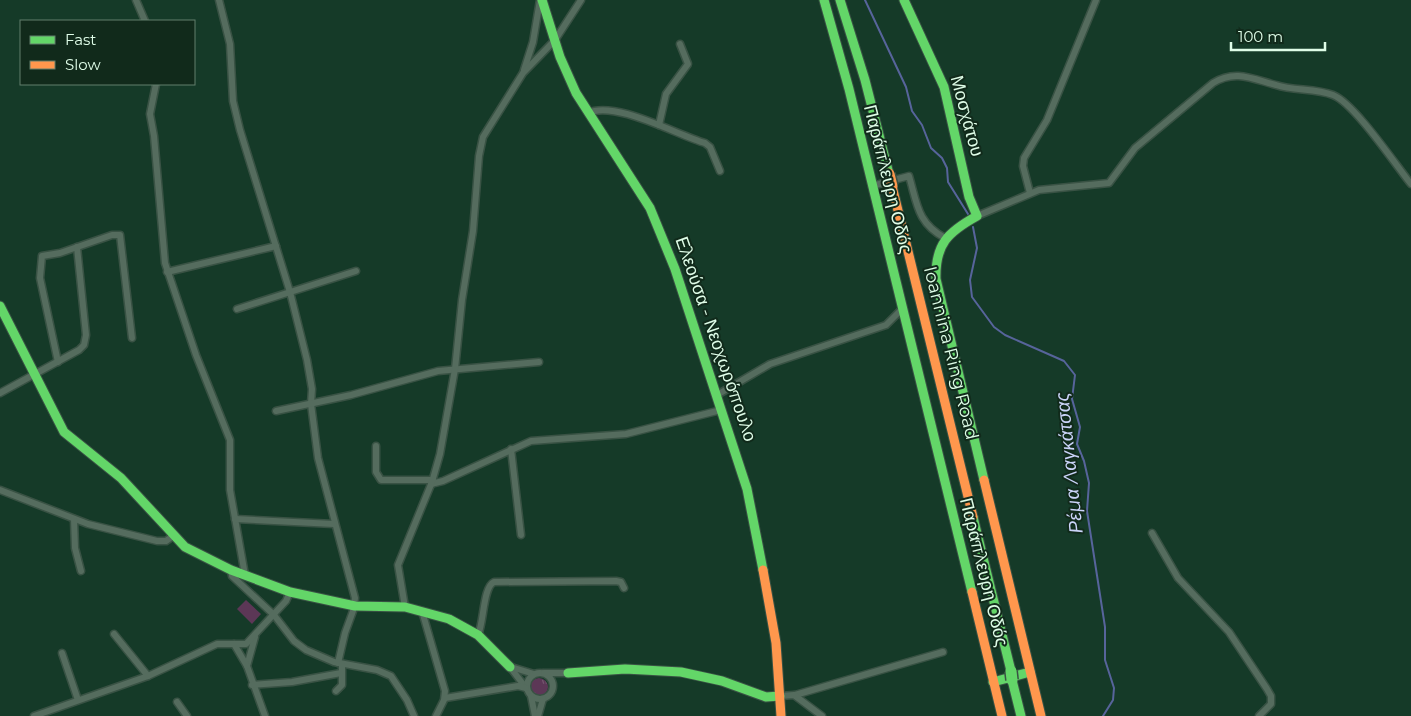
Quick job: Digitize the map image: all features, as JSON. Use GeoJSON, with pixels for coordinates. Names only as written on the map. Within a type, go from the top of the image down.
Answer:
{"type":"FeatureCollection","features":[{"type":"Feature","properties":{"kind":"main road","name":"Ελεούσα - Νεοχωρόπουλο"},"geometry":{"type":"LineString","coordinates":[[541,0],[564,68],[588,113],[634,179],[654,214],[683,290],[747,489],[756,528],[776,643],[780,716]]}},
{"type":"Feature","properties":{"kind":"main road","name":"Παράπλευρη Οδός"},"geometry":{"type":"LineString","coordinates":[[824,0],[849,90],[1002,716]]}},
{"type":"Feature","properties":{"kind":"main road","name":"Ioannina Ring Road"},"geometry":{"type":"LineString","coordinates":[[840,0],[866,80],[1021,716]]}},
{"type":"Feature","properties":{"kind":"main road","name":"Μοσχάτου"},"geometry":{"type":"LineString","coordinates":[[904,0],[944,87],[969,197],[977,216]]}},
{"type":"Feature","properties":{"kind":"main road"},"geometry":{"type":"LineString","coordinates":[[945,238],[977,216]]}},
{"type":"Feature","properties":{"kind":"main road","name":"Παράπλευρη Οδός"},"geometry":{"type":"LineString","coordinates":[[945,238],[935,260],[937,286],[1041,716]]}},
{"type":"Feature","properties":{"kind":"main road"},"geometry":{"type":"LineString","coordinates":[[0,306],[64,432],[128,483],[173,536],[192,551],[231,570],[290,592],[354,606],[405,607],[457,622],[478,635],[510,667]]}},
{"type":"Feature","properties":{"kind":"main road"},"geometry":{"type":"LineString","coordinates":[[568,673],[625,669],[681,672],[722,681],[766,697],[780,696]]}},
{"type":"Feature","properties":{"kind":"main road"},"geometry":{"type":"LineString","coordinates":[[993,682],[1030,672]]}},
{"type":"Feature","properties":{"kind":"street"},"geometry":{"type":"LineString","coordinates":[[136,0],[145,20]]}},
{"type":"Feature","properties":{"kind":"street"},"geometry":{"type":"LineString","coordinates":[[219,0],[230,44],[233,101],[290,292],[307,360],[312,389],[311,404],[318,458],[355,598],[344,633],[340,663],[342,685],[336,691]]}},
{"type":"Feature","properties":{"kind":"street"},"geometry":{"type":"LineString","coordinates":[[523,73],[533,42],[541,0]]}},
{"type":"Feature","properties":{"kind":"street"},"geometry":{"type":"LineString","coordinates":[[405,607],[399,575],[399,558],[432,482],[455,369],[462,300],[474,232],[480,148],[489,124],[523,73],[555,40],[581,0]]}},
{"type":"Feature","properties":{"kind":"street"},"geometry":{"type":"LineString","coordinates":[[1030,192],[1023,166],[1024,158],[1047,120],[1096,0]]}},
{"type":"Feature","properties":{"kind":"street"},"geometry":{"type":"LineString","coordinates":[[659,125],[666,94],[683,74],[688,64],[680,44]]}},
{"type":"Feature","properties":{"kind":"street"},"geometry":{"type":"LineString","coordinates":[[977,216],[1030,192],[1074,185],[1109,183],[1141,142],[1214,83],[1225,77],[1237,75],[1277,86],[1337,96],[1362,122],[1411,184]]}},
{"type":"Feature","properties":{"kind":"street"},"geometry":{"type":"LineString","coordinates":[[156,85],[150,118],[154,136],[165,263],[196,355],[230,440],[229,485],[245,575]]}},
{"type":"Feature","properties":{"kind":"street"},"geometry":{"type":"LineString","coordinates":[[588,113],[605,110],[659,125],[708,144],[720,171]]}},
{"type":"Feature","properties":{"kind":"street"},"geometry":{"type":"LineString","coordinates":[[872,186],[909,176],[918,210],[924,222],[933,231],[945,238]]}},
{"type":"Feature","properties":{"kind":"street"},"geometry":{"type":"LineString","coordinates":[[58,362],[40,278],[41,257],[112,235],[122,237],[132,338]]}},
{"type":"Feature","properties":{"kind":"street"},"geometry":{"type":"LineString","coordinates":[[168,272],[276,246]]}},
{"type":"Feature","properties":{"kind":"street"},"geometry":{"type":"LineString","coordinates":[[0,393],[81,349],[86,338],[78,247]]}},
{"type":"Feature","properties":{"kind":"street"},"geometry":{"type":"LineString","coordinates":[[237,309],[356,271]]}},
{"type":"Feature","properties":{"kind":"street"},"geometry":{"type":"LineString","coordinates":[[717,395],[770,364],[886,325],[902,309]]}},
{"type":"Feature","properties":{"kind":"street"},"geometry":{"type":"LineString","coordinates":[[276,411],[351,395],[430,373],[539,362]]}},
{"type":"Feature","properties":{"kind":"street"},"geometry":{"type":"LineString","coordinates":[[376,446],[376,472],[381,480],[443,481],[531,441],[626,434],[721,410]]}},
{"type":"Feature","properties":{"kind":"street"},"geometry":{"type":"LineString","coordinates":[[511,449],[521,535]]}},
{"type":"Feature","properties":{"kind":"street"},"geometry":{"type":"LineString","coordinates":[[0,490],[74,519],[154,541],[164,541],[173,536]]}},
{"type":"Feature","properties":{"kind":"street"},"geometry":{"type":"LineString","coordinates":[[74,519],[75,548],[81,571]]}},
{"type":"Feature","properties":{"kind":"street"},"geometry":{"type":"LineString","coordinates":[[235,519],[334,524]]}},
{"type":"Feature","properties":{"kind":"street"},"geometry":{"type":"LineString","coordinates":[[1152,533],[1178,578],[1229,632],[1267,689],[1271,696],[1271,704],[1259,716]]}},
{"type":"Feature","properties":{"kind":"street"},"geometry":{"type":"LineString","coordinates":[[231,570],[232,576],[274,615],[299,646],[320,657],[389,674],[403,693],[414,716]]}},
{"type":"Feature","properties":{"kind":"street"},"geometry":{"type":"LineString","coordinates":[[478,635],[483,621],[488,589],[494,582],[616,581],[621,582],[624,588]]}},
{"type":"Feature","properties":{"kind":"street"},"geometry":{"type":"LineString","coordinates":[[34,716],[43,715],[78,700],[148,676],[217,644],[246,644],[286,601],[290,592]]}},
{"type":"Feature","properties":{"kind":"street"},"geometry":{"type":"LineString","coordinates":[[422,611],[444,686],[445,698],[436,716]]}},
{"type":"Feature","properties":{"kind":"street"},"geometry":{"type":"LineString","coordinates":[[114,634],[148,676]]}},
{"type":"Feature","properties":{"kind":"street"},"geometry":{"type":"LineString","coordinates":[[247,666],[255,636]]}},
{"type":"Feature","properties":{"kind":"street"},"geometry":{"type":"LineString","coordinates":[[234,644],[247,666],[265,716]]}},
{"type":"Feature","properties":{"kind":"street"},"geometry":{"type":"LineString","coordinates":[[62,652],[78,700]]}},
{"type":"Feature","properties":{"kind":"street"},"geometry":{"type":"LineString","coordinates":[[780,696],[795,695],[943,652]]}},
{"type":"Feature","properties":{"kind":"street"},"geometry":{"type":"LineString","coordinates":[[510,667],[534,674],[568,673]]}},
{"type":"Feature","properties":{"kind":"street"},"geometry":{"type":"LineString","coordinates":[[510,667],[531,696],[537,716]]}},
{"type":"Feature","properties":{"kind":"street"},"geometry":{"type":"LineString","coordinates":[[252,684],[292,682],[341,673]]}},
{"type":"Feature","properties":{"kind":"street"},"geometry":{"type":"LineString","coordinates":[[543,673],[550,678],[553,686]]}},
{"type":"Feature","properties":{"kind":"street"},"geometry":{"type":"LineString","coordinates":[[537,716],[543,699],[550,694],[559,678],[568,673]]}},
{"type":"Feature","properties":{"kind":"street"},"geometry":{"type":"LineString","coordinates":[[526,688],[528,680],[534,674]]}},
{"type":"Feature","properties":{"kind":"street"},"geometry":{"type":"LineString","coordinates":[[445,698],[518,686],[526,688]]}},
{"type":"Feature","properties":{"kind":"street"},"geometry":{"type":"LineString","coordinates":[[795,695],[822,716]]}},
{"type":"Feature","properties":{"kind":"street"},"geometry":{"type":"LineString","coordinates":[[531,696],[543,699]]}},
{"type":"Feature","properties":{"kind":"street"},"geometry":{"type":"LineString","coordinates":[[177,702],[187,716]]}},
{"type":"Feature","properties":{"kind":"green space"},"geometry":{"type":"Polygon","coordinates":[[[246,600],[261,614],[252,624],[237,609],[246,600]]]}},
{"type":"Feature","properties":{"kind":"green space"},"geometry":{"type":"Polygon","coordinates":[[[535,678],[543,678],[548,683],[546,694],[535,696],[530,691],[530,683],[535,678]]]}},
{"type":"Feature","properties":{"kind":"waterway","name":"Ρέμα Λαγκάτσας"},"geometry":{"type":"LineString","coordinates":[[865,0],[906,87],[912,111],[922,125],[931,148],[942,158],[947,168],[948,182],[968,214]]}},
{"type":"Feature","properties":{"kind":"waterway","name":"Ρέμα Λαγκάτσας"},"geometry":{"type":"LineString","coordinates":[[973,227],[977,248],[970,280],[972,297],[994,327],[1005,335],[1064,361],[1075,375],[1072,399],[1080,427],[1077,444],[1084,461],[1089,483],[1087,511],[1105,627],[1105,660],[1114,688],[1113,700],[1103,716]]}},
{"type":"Feature","properties":{"kind":"traffic: fast"},"geometry":{"type":"LineString","coordinates":[[542,0],[560,57],[576,93],[650,208],[675,269],[747,489],[763,570]]}},
{"type":"Feature","properties":{"kind":"traffic: fast"},"geometry":{"type":"LineString","coordinates":[[824,0],[849,89],[972,592]]}},
{"type":"Feature","properties":{"kind":"traffic: fast"},"geometry":{"type":"LineString","coordinates":[[840,0],[865,80],[889,174]]}},
{"type":"Feature","properties":{"kind":"traffic: fast"},"geometry":{"type":"LineString","coordinates":[[904,0],[944,87],[969,197],[977,216],[958,228],[945,240],[938,257],[936,279],[984,480]]}},
{"type":"Feature","properties":{"kind":"traffic: fast"},"geometry":{"type":"LineString","coordinates":[[0,306],[64,432],[121,478],[185,547],[231,570],[290,592],[355,606],[405,607],[449,619],[478,635],[510,667]]}},
{"type":"Feature","properties":{"kind":"traffic: fast"},"geometry":{"type":"LineString","coordinates":[[973,517],[1011,671]]}},
{"type":"Feature","properties":{"kind":"traffic: fast"},"geometry":{"type":"LineString","coordinates":[[568,673],[625,669],[681,672],[722,681],[766,697],[780,696]]}},
{"type":"Feature","properties":{"kind":"traffic: fast"},"geometry":{"type":"LineString","coordinates":[[1011,671],[1012,680]]}},
{"type":"Feature","properties":{"kind":"traffic: fast"},"geometry":{"type":"LineString","coordinates":[[993,682],[1030,672]]}},
{"type":"Feature","properties":{"kind":"traffic: fast"},"geometry":{"type":"LineString","coordinates":[[1012,680],[1021,716]]}},
{"type":"Feature","properties":{"kind":"traffic: slow"},"geometry":{"type":"LineString","coordinates":[[889,174],[892,186]]}},
{"type":"Feature","properties":{"kind":"traffic: slow"},"geometry":{"type":"LineString","coordinates":[[892,186],[973,517]]}},
{"type":"Feature","properties":{"kind":"traffic: slow"},"geometry":{"type":"LineString","coordinates":[[984,480],[1041,716]]}},
{"type":"Feature","properties":{"kind":"traffic: slow"},"geometry":{"type":"LineString","coordinates":[[763,570],[776,643],[781,716]]}},
{"type":"Feature","properties":{"kind":"traffic: slow"},"geometry":{"type":"LineString","coordinates":[[972,592],[1002,716]]}}]}
